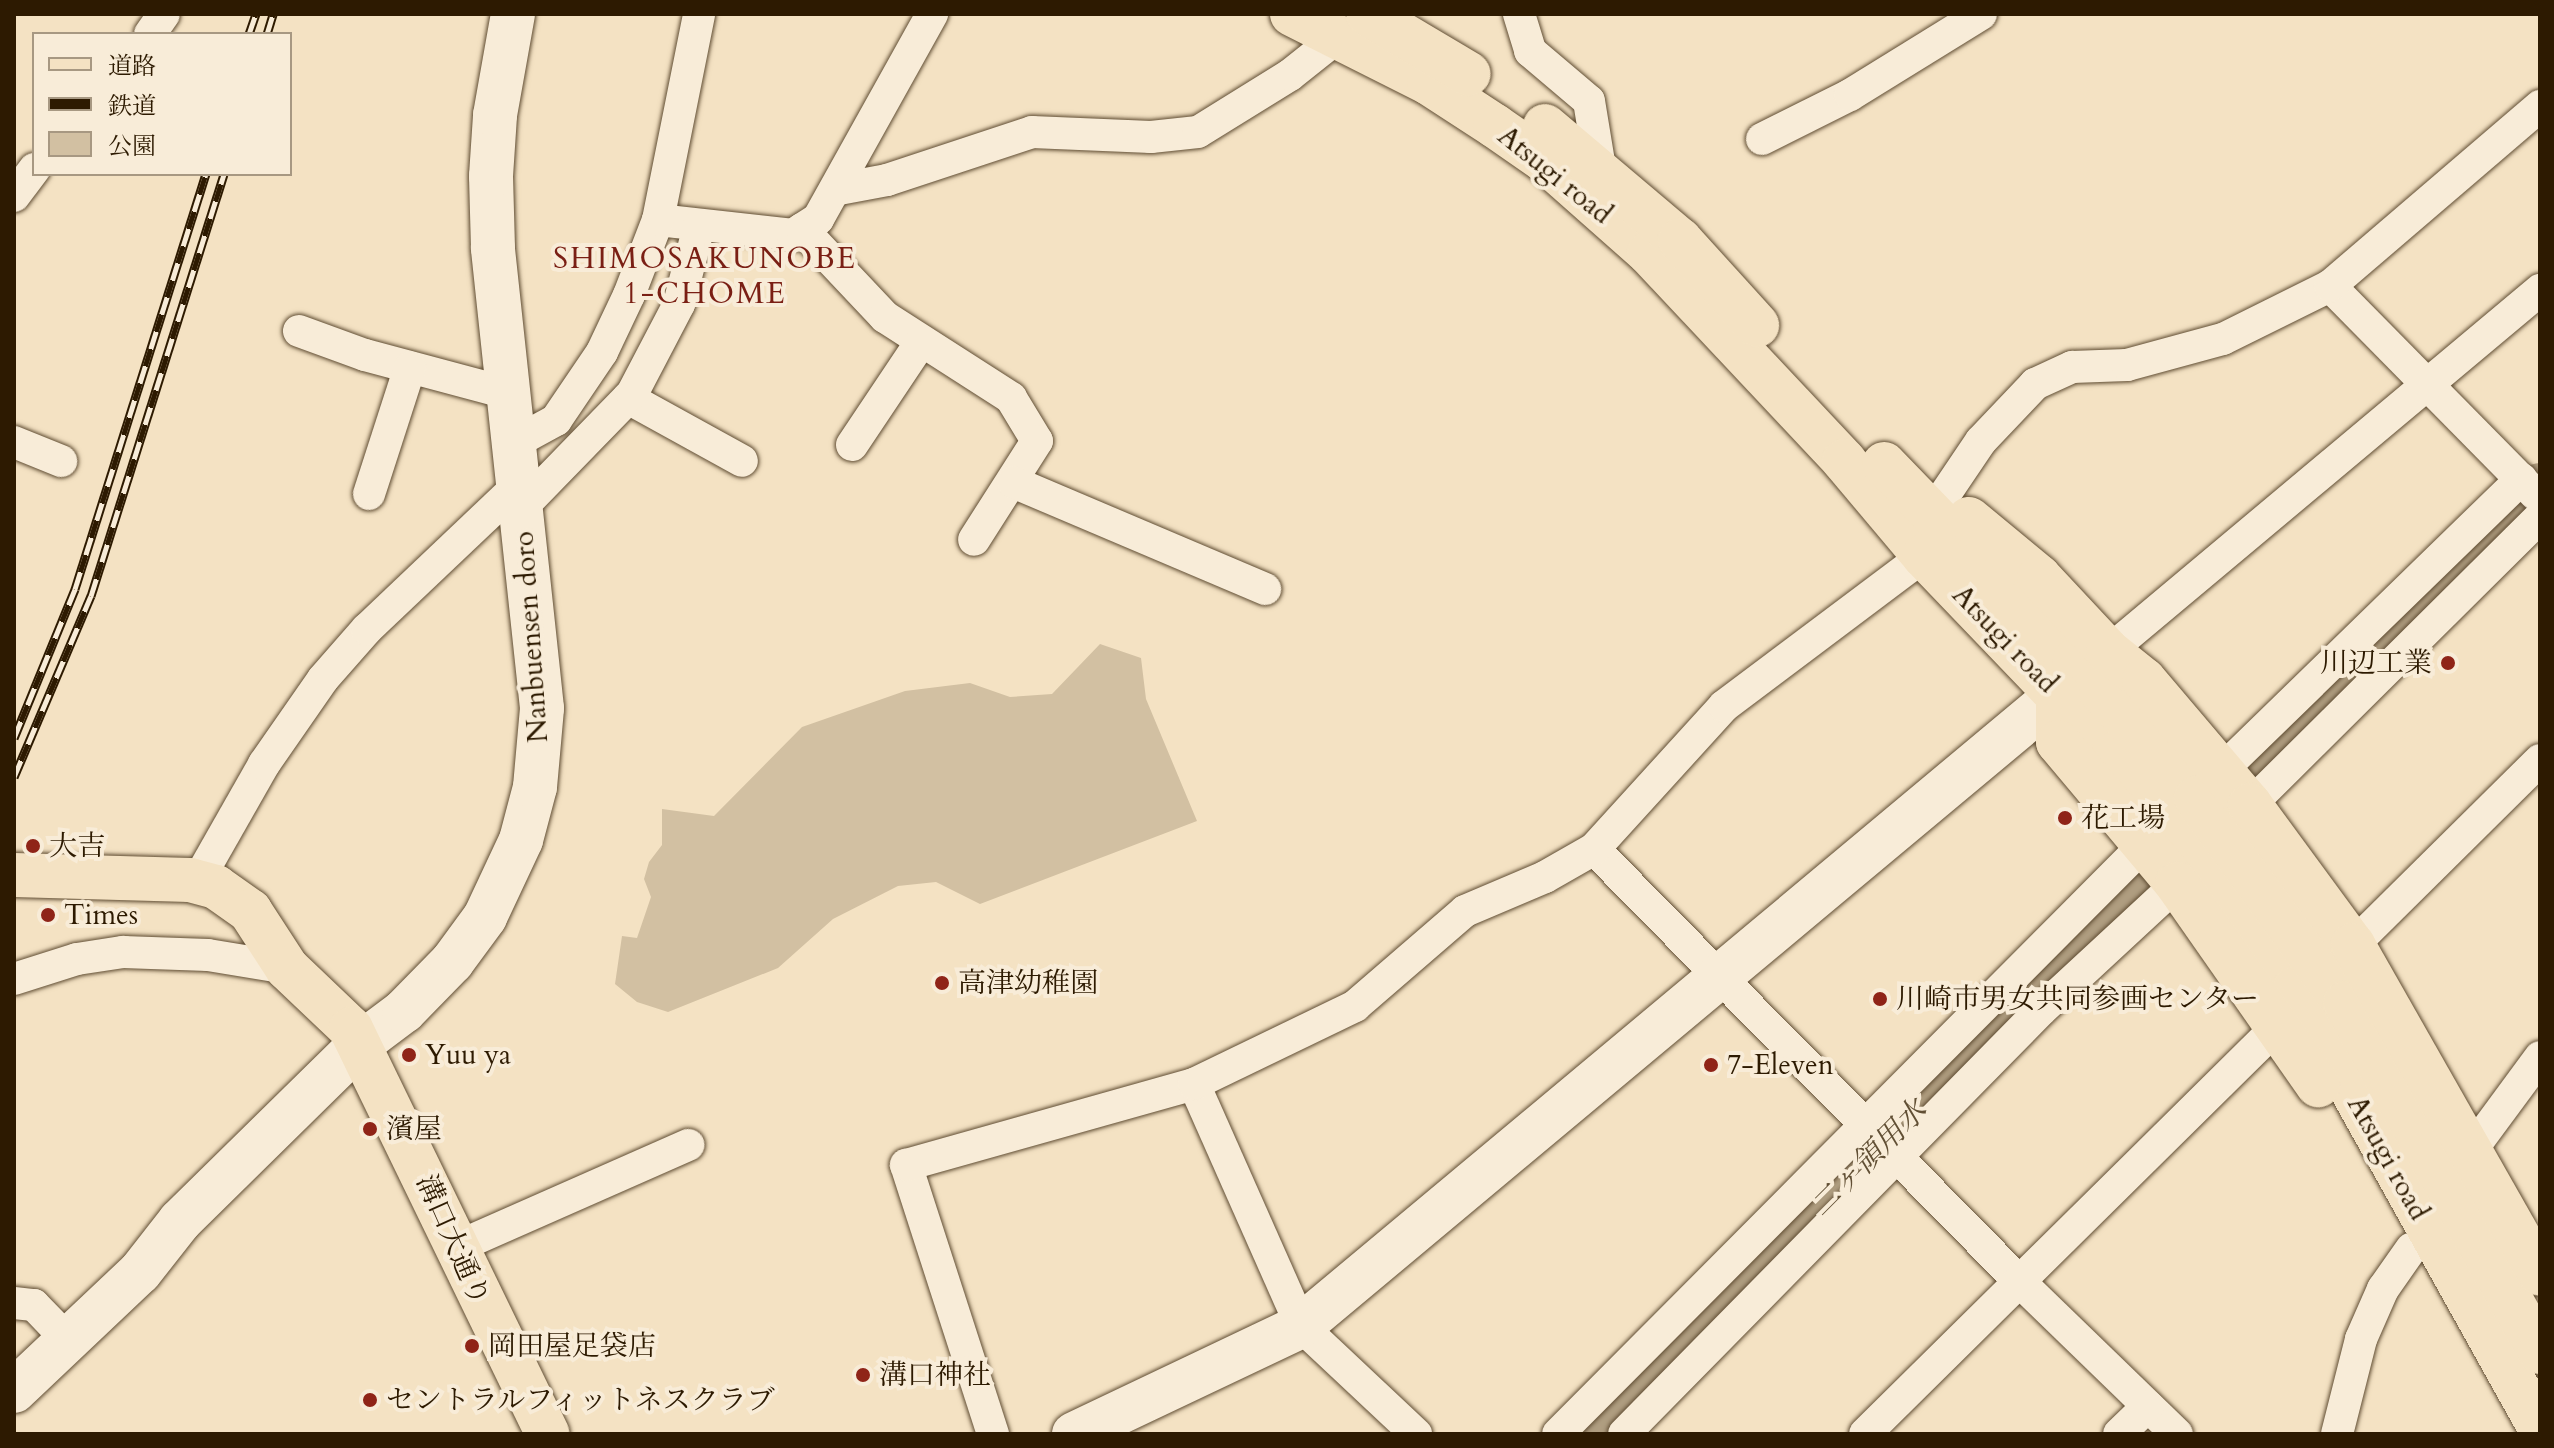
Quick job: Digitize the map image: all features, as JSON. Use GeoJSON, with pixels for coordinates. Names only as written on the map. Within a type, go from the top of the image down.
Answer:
{"type":"FeatureCollection","features":[{"type":"Feature","properties":{"kind":"main road","name":"Atsugi road"},"geometry":{"type":"LineString","coordinates":[[1292,14],[1354,25],[1512,101],[1600,168],[1680,240],[1895,476],[1932,523],[2083,672],[2184,811],[2295,988],[2540,1428]]}},
{"type":"Feature","properties":{"kind":"main road","name":"Atsugi road"},"geometry":{"type":"LineString","coordinates":[[1354,25],[1429,83],[1519,143],[1625,232],[1844,461],[1932,523]]}},
{"type":"Feature","properties":{"kind":"main road"},"geometry":{"type":"LineString","coordinates":[[2083,672],[2058,742],[2184,811],[2250,805],[2353,945],[2473,1148],[2540,1271]]}},
{"type":"Feature","properties":{"kind":"main road","name":"Atsugi road"},"geometry":{"type":"LineString","coordinates":[[2184,811],[2345,1003],[2540,1352]]}},
{"type":"Feature","properties":{"kind":"main road"},"geometry":{"type":"LineString","coordinates":[[2184,811],[2177,884],[2279,1025],[2352,1137],[2508,1434]]}},
{"type":"Feature","properties":{"kind":"main road","name":"溝口大通り"},"geometry":{"type":"LineString","coordinates":[[14,875],[126,875],[197,882],[228,893],[250,911],[287,968],[351,1029],[360,1044],[548,1434]]}},
{"type":"Feature","properties":{"kind":"street"},"geometry":{"type":"LineString","coordinates":[[151,32],[164,14]]}},
{"type":"Feature","properties":{"kind":"street","name":"Nanbuensen doro"},"geometry":{"type":"LineString","coordinates":[[14,1391],[140,1272],[180,1221],[360,1044],[404,1011],[469,940],[504,879],[530,814],[542,708],[507,393],[491,176],[495,115],[513,14]]}},
{"type":"Feature","properties":{"kind":"street"},"geometry":{"type":"LineString","coordinates":[[518,478],[602,352],[658,220],[699,14]]}},
{"type":"Feature","properties":{"kind":"street"},"geometry":{"type":"LineString","coordinates":[[658,220],[793,235],[818,219],[839,189],[932,14]]}},
{"type":"Feature","properties":{"kind":"street"},"geometry":{"type":"LineString","coordinates":[[1519,14],[1530,51],[1589,101],[1600,168]]}},
{"type":"Feature","properties":{"kind":"street"},"geometry":{"type":"LineString","coordinates":[[1762,139],[1850,95],[1981,14]]}},
{"type":"Feature","properties":{"kind":"street"},"geometry":{"type":"LineString","coordinates":[[839,189],[887,180],[1032,132],[1151,137],[1198,132],[1290,75],[1354,25]]}},
{"type":"Feature","properties":{"kind":"street"},"geometry":{"type":"LineString","coordinates":[[993,1434],[906,1165],[1194,1084],[1355,1006],[1465,911],[1545,877],[1594,849],[1724,706],[1932,523],[1981,441],[2035,384],[2072,367],[2127,365],[2223,339],[2330,286],[2540,106]]}},
{"type":"Feature","properties":{"kind":"street"},"geometry":{"type":"LineString","coordinates":[[14,196],[32,172]]}},
{"type":"Feature","properties":{"kind":"street"},"geometry":{"type":"LineString","coordinates":[[197,882],[264,764],[323,679],[367,629],[518,478],[628,398],[679,304],[699,226]]}},
{"type":"Feature","properties":{"kind":"street"},"geometry":{"type":"LineString","coordinates":[[802,229],[885,317],[1011,398],[1037,441],[974,540]]}},
{"type":"Feature","properties":{"kind":"street"},"geometry":{"type":"LineString","coordinates":[[1624,1434],[1880,1139],[2014,978],[2184,811],[2529,488],[2429,382],[2330,286]]}},
{"type":"Feature","properties":{"kind":"street"},"geometry":{"type":"LineString","coordinates":[[1074,1434],[1301,1326],[2540,290]]}},
{"type":"Feature","properties":{"kind":"street"},"geometry":{"type":"LineString","coordinates":[[299,331],[410,367],[507,393]]}},
{"type":"Feature","properties":{"kind":"street"},"geometry":{"type":"LineString","coordinates":[[852,445],[921,342]]}},
{"type":"Feature","properties":{"kind":"street"},"geometry":{"type":"LineString","coordinates":[[369,494],[410,367]]}},
{"type":"Feature","properties":{"kind":"street"},"geometry":{"type":"LineString","coordinates":[[628,398],[742,461]]}},
{"type":"Feature","properties":{"kind":"street"},"geometry":{"type":"LineString","coordinates":[[14,442],[61,461]]}},
{"type":"Feature","properties":{"kind":"street"},"geometry":{"type":"LineString","coordinates":[[1013,482],[1265,589]]}},
{"type":"Feature","properties":{"kind":"street"},"geometry":{"type":"LineString","coordinates":[[2250,805],[2540,517]]}},
{"type":"Feature","properties":{"kind":"street"},"geometry":{"type":"LineString","coordinates":[[2353,945],[2540,760]]}},
{"type":"Feature","properties":{"kind":"street"},"geometry":{"type":"LineString","coordinates":[[1594,849],[2019,1281],[2177,1434]]}},
{"type":"Feature","properties":{"kind":"street"},"geometry":{"type":"LineString","coordinates":[[1558,1434],[1880,1139],[2041,1010],[2177,884]]}},
{"type":"Feature","properties":{"kind":"street"},"geometry":{"type":"LineString","coordinates":[[14,979],[77,959],[123,952],[208,955],[287,968]]}},
{"type":"Feature","properties":{"kind":"street"},"geometry":{"type":"LineString","coordinates":[[2014,978],[2041,1010]]}},
{"type":"Feature","properties":{"kind":"street"},"geometry":{"type":"LineString","coordinates":[[1865,1434],[2279,1025]]}},
{"type":"Feature","properties":{"kind":"street"},"geometry":{"type":"LineString","coordinates":[[2473,1148],[2540,1057]]}},
{"type":"Feature","properties":{"kind":"street"},"geometry":{"type":"LineString","coordinates":[[1194,1084],[1301,1326],[1416,1434]]}},
{"type":"Feature","properties":{"kind":"street"},"geometry":{"type":"LineString","coordinates":[[457,1247],[688,1145]]}},
{"type":"Feature","properties":{"kind":"street","name":"Nanbuensen doro"},"geometry":{"type":"LineString","coordinates":[[14,1362],[126,1257],[180,1221]]}},
{"type":"Feature","properties":{"kind":"street"},"geometry":{"type":"LineString","coordinates":[[2337,1434],[2361,1339],[2383,1289],[2411,1249]]}},
{"type":"Feature","properties":{"kind":"street"},"geometry":{"type":"LineString","coordinates":[[14,1303],[34,1305],[53,1325]]}},
{"type":"Feature","properties":{"kind":"street"},"geometry":{"type":"LineString","coordinates":[[2119,1434],[2148,1406]]}},
{"type":"Feature","properties":{"kind":"green space"},"geometry":{"type":"Polygon","coordinates":[[[1100,644],[1141,658],[1146,699],[1197,821],[980,904],[936,882],[898,886],[833,919],[778,968],[668,1012],[637,1002],[615,984],[622,936],[637,938],[651,897],[644,879],[649,862],[662,845],[662,809],[714,816],[802,727],[905,691],[970,683],[1010,697],[1052,694],[1100,644]]]}},
{"type":"Feature","properties":{"kind":"waterway","name":"二ヶ領用水"},"geometry":{"type":"LineString","coordinates":[[2244,779],[2540,487]]}},
{"type":"Feature","properties":{"kind":"waterway","name":"二ヶ領用水"},"geometry":{"type":"LineString","coordinates":[[1594,1434],[1999,1029],[2140,879]]}},
{"type":"Feature","properties":{"kind":"railway"},"geometry":{"type":"LineString","coordinates":[[250,32],[256,14]]}},
{"type":"Feature","properties":{"kind":"railway"},"geometry":{"type":"LineString","coordinates":[[268,32],[273,14]]}},
{"type":"Feature","properties":{"kind":"railway"},"geometry":{"type":"LineString","coordinates":[[14,738],[75,589],[205,176]]}},
{"type":"Feature","properties":{"kind":"railway"},"geometry":{"type":"LineString","coordinates":[[14,777],[91,596],[223,176]]}},
{"type":"Feature","properties":{"kind":"place","name":"川辺工業"},"geometry":{"type":"Point","coordinates":[2448,663]}},
{"type":"Feature","properties":{"kind":"place","name":"花工場"},"geometry":{"type":"Point","coordinates":[2065,818]}},
{"type":"Feature","properties":{"kind":"place","name":"大吉"},"geometry":{"type":"Point","coordinates":[33,846]}},
{"type":"Feature","properties":{"kind":"place","name":"Times"},"geometry":{"type":"Point","coordinates":[48,915]}},
{"type":"Feature","properties":{"kind":"place","name":"高津幼稚園"},"geometry":{"type":"Point","coordinates":[942,983]}},
{"type":"Feature","properties":{"kind":"place","name":"川崎市男女共同参画センター"},"geometry":{"type":"Point","coordinates":[1880,999]}},
{"type":"Feature","properties":{"kind":"place","name":"Yuu ya"},"geometry":{"type":"Point","coordinates":[409,1055]}},
{"type":"Feature","properties":{"kind":"place","name":"7-Eleven"},"geometry":{"type":"Point","coordinates":[1711,1065]}},
{"type":"Feature","properties":{"kind":"place","name":"濱屋"},"geometry":{"type":"Point","coordinates":[370,1129]}},
{"type":"Feature","properties":{"kind":"place","name":"岡田屋足袋店"},"geometry":{"type":"Point","coordinates":[472,1346]}},
{"type":"Feature","properties":{"kind":"place","name":"溝口神社"},"geometry":{"type":"Point","coordinates":[863,1375]}},
{"type":"Feature","properties":{"kind":"place","name":"セントラルフィットネスクラブ"},"geometry":{"type":"Point","coordinates":[370,1400]}},
{"type":"Feature","properties":{"kind":"district","name":"SHIMOSAKUNOBE 1-CHOME"},"geometry":{"type":"Point","coordinates":[705,276]}}]}
